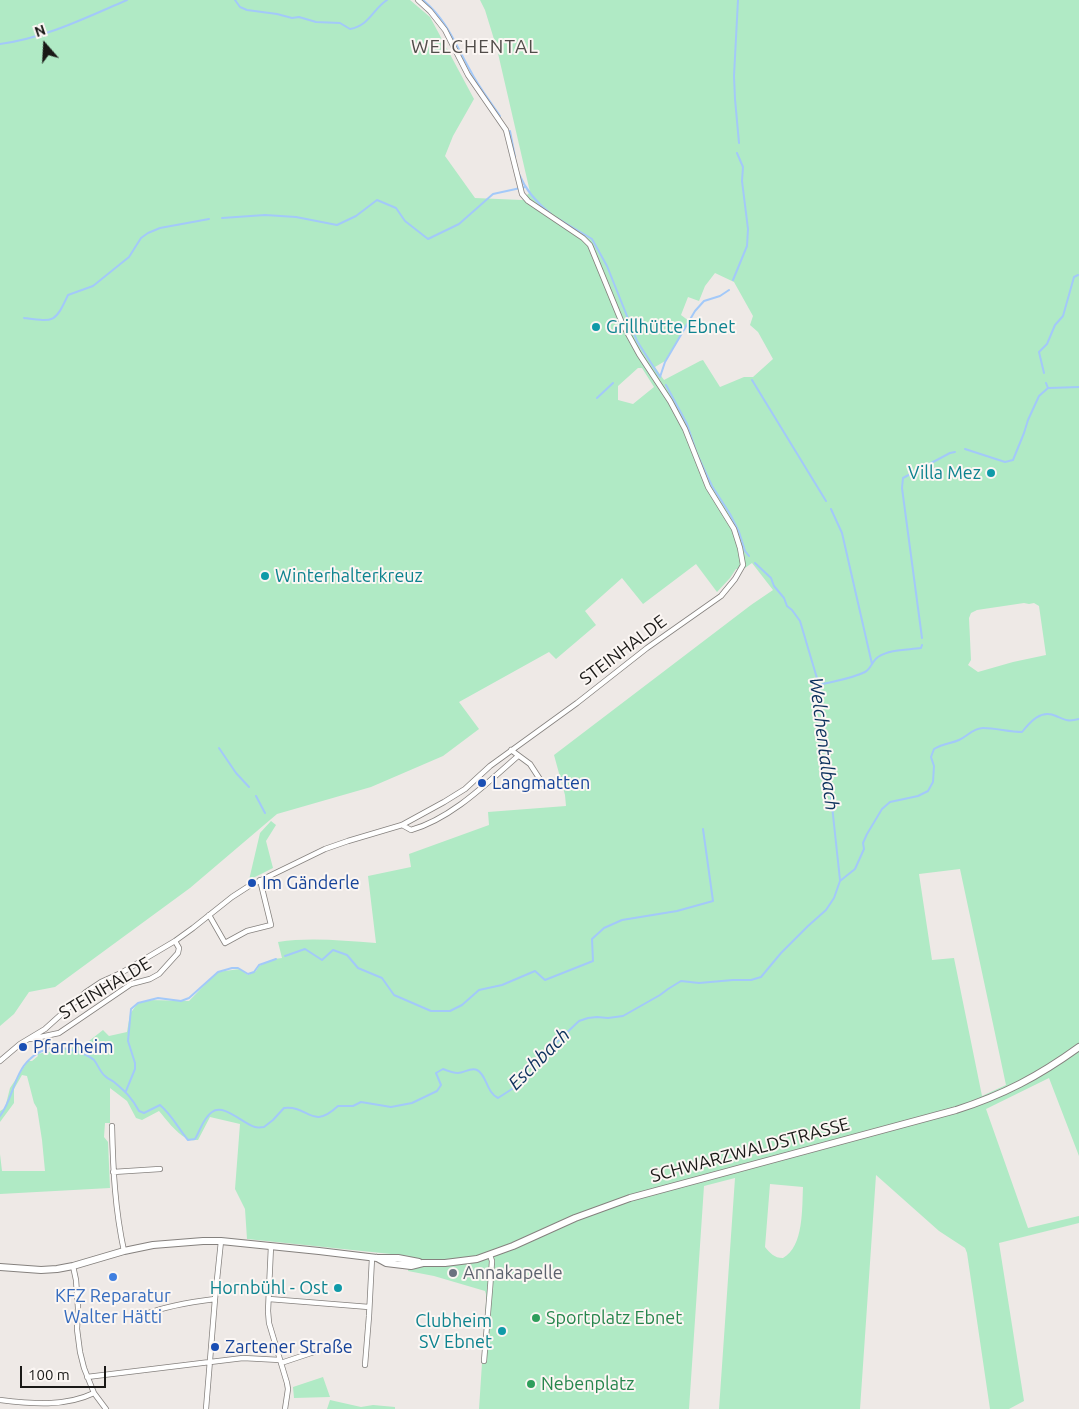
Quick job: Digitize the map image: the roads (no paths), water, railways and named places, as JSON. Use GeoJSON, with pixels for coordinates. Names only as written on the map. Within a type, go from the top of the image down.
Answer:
{"type":"FeatureCollection","features":[{"type":"Feature","properties":{"kind":"main road","name":"SCHWARZWALDSTRASSE"},"geometry":{"type":"LineString","coordinates":[[0,1268],[41,1270],[73,1266],[124,1251],[188,1241],[221,1241],[272,1246],[374,1258],[386,1263],[411,1266],[422,1263],[467,1261],[490,1255],[567,1221],[630,1198],[978,1103],[1012,1089],[1036,1076],[1079,1047]]}},
{"type":"Feature","properties":{"kind":"street","name":"STEINHALDE"},"geometry":{"type":"LineString","coordinates":[[0,1061],[45,1029],[86,992],[175,940],[232,897],[260,880],[325,849],[402,825],[432,810],[465,788],[490,766],[577,703],[647,648],[721,596],[744,564],[734,529],[708,487],[685,429],[670,401],[639,354],[622,323],[590,245],[584,238],[528,201],[521,193],[506,130],[468,75],[444,30],[430,11],[418,0]]}},
{"type":"Feature","properties":{"kind":"street"},"geometry":{"type":"LineString","coordinates":[[511,750],[530,764],[543,784]]}},
{"type":"Feature","properties":{"kind":"street","name":"STEINHALDE"},"geometry":{"type":"LineString","coordinates":[[402,825],[411,830],[425,826],[458,805],[518,756]]}},
{"type":"Feature","properties":{"kind":"street"},"geometry":{"type":"LineString","coordinates":[[209,915],[225,943],[247,931],[271,925],[260,880]]}},
{"type":"Feature","properties":{"kind":"street","name":"STEINHALDE"},"geometry":{"type":"LineString","coordinates":[[28,1040],[59,1033],[131,984],[150,979],[159,974],[178,953],[179,948],[175,940]]}},
{"type":"Feature","properties":{"kind":"street"},"geometry":{"type":"LineString","coordinates":[[112,1126],[113,1172],[118,1220],[124,1251]]}},
{"type":"Feature","properties":{"kind":"street"},"geometry":{"type":"LineString","coordinates":[[113,1172],[160,1169]]}},
{"type":"Feature","properties":{"kind":"street"},"geometry":{"type":"LineString","coordinates":[[206,1409],[221,1241]]}},
{"type":"Feature","properties":{"kind":"street"},"geometry":{"type":"LineString","coordinates":[[272,1246],[268,1299],[269,1323],[288,1389],[285,1409]]}},
{"type":"Feature","properties":{"kind":"street"},"geometry":{"type":"LineString","coordinates":[[484,1361],[492,1261],[490,1255]]}},
{"type":"Feature","properties":{"kind":"street"},"geometry":{"type":"LineString","coordinates":[[365,1365],[374,1258]]}},
{"type":"Feature","properties":{"kind":"street"},"geometry":{"type":"LineString","coordinates":[[73,1266],[79,1343],[87,1376],[94,1393],[106,1409]]}},
{"type":"Feature","properties":{"kind":"street"},"geometry":{"type":"LineString","coordinates":[[143,1315],[155,1310],[190,1302],[215,1299]]}},
{"type":"Feature","properties":{"kind":"street"},"geometry":{"type":"LineString","coordinates":[[268,1299],[369,1306]]}},
{"type":"Feature","properties":{"kind":"street"},"geometry":{"type":"LineString","coordinates":[[87,1376],[127,1373],[243,1358],[281,1361],[314,1352]]}},
{"type":"Feature","properties":{"kind":"street"},"geometry":{"type":"LineString","coordinates":[[0,1400],[18,1403],[51,1404],[83,1398],[94,1393]]}},
{"type":"Feature","properties":{"kind":"waterway"},"geometry":{"type":"LineString","coordinates":[[0,44],[49,32],[127,0]]}},
{"type":"Feature","properties":{"kind":"waterway"},"geometry":{"type":"LineString","coordinates":[[235,0],[240,7],[247,10],[292,18],[299,17],[316,22],[340,23],[350,29],[367,21],[387,0]]}},
{"type":"Feature","properties":{"kind":"waterway","name":"Welchentalbach"},"geometry":{"type":"LineString","coordinates":[[423,0],[444,24],[477,82],[500,116]]}},
{"type":"Feature","properties":{"kind":"waterway"},"geometry":{"type":"LineString","coordinates":[[738,0],[734,76],[739,143]]}},
{"type":"Feature","properties":{"kind":"waterway","name":"Welchentalbach"},"geometry":{"type":"LineString","coordinates":[[510,131],[515,157]]}},
{"type":"Feature","properties":{"kind":"waterway"},"geometry":{"type":"LineString","coordinates":[[733,280],[747,246],[748,229],[742,181],[743,167],[737,153]]}},
{"type":"Feature","properties":{"kind":"waterway","name":"Welchentalbach"},"geometry":{"type":"LineString","coordinates":[[519,174],[532,196],[551,214]]}},
{"type":"Feature","properties":{"kind":"waterway"},"geometry":{"type":"LineString","coordinates":[[222,218],[265,215],[296,217],[337,225],[356,216],[377,200],[396,208],[405,221],[428,239],[459,224],[493,194],[525,187]]}},
{"type":"Feature","properties":{"kind":"waterway","name":"Welchentalbach"},"geometry":{"type":"LineString","coordinates":[[557,218],[592,239],[607,266],[637,341],[660,377]]}},
{"type":"Feature","properties":{"kind":"waterway"},"geometry":{"type":"LineString","coordinates":[[24,318],[48,320],[56,316],[68,295],[93,286],[129,257],[141,238],[148,233],[160,228],[209,219]]}},
{"type":"Feature","properties":{"kind":"waterway"},"geometry":{"type":"LineString","coordinates":[[1044,373],[1039,352],[1047,344],[1055,325],[1063,316],[1074,277],[1078,275]]}},
{"type":"Feature","properties":{"kind":"waterway"},"geometry":{"type":"LineString","coordinates":[[660,377],[665,362],[695,311],[704,301],[720,296],[729,290]]}},
{"type":"Feature","properties":{"kind":"waterway"},"geometry":{"type":"LineString","coordinates":[[752,380],[826,501]]}},
{"type":"Feature","properties":{"kind":"waterway"},"geometry":{"type":"LineString","coordinates":[[597,398],[613,383]]}},
{"type":"Feature","properties":{"kind":"waterway"},"geometry":{"type":"LineString","coordinates":[[965,449],[1005,462],[1013,460],[1039,396],[1048,388],[1046,383]]}},
{"type":"Feature","properties":{"kind":"waterway","name":"Welchentalbach"},"geometry":{"type":"LineString","coordinates":[[666,385],[687,424],[697,454],[712,486],[730,514],[739,532],[745,551],[749,556]]}},
{"type":"Feature","properties":{"kind":"waterway"},"geometry":{"type":"LineString","coordinates":[[1049,388],[1079,387]]}},
{"type":"Feature","properties":{"kind":"waterway"},"geometry":{"type":"LineString","coordinates":[[922,638],[902,488],[903,478],[955,452]]}},
{"type":"Feature","properties":{"kind":"waterway"},"geometry":{"type":"LineString","coordinates":[[831,509],[842,533],[872,664]]}},
{"type":"Feature","properties":{"kind":"waterway","name":"Welchentalbach"},"geometry":{"type":"LineString","coordinates":[[755,563],[771,578],[787,606],[800,621],[819,685],[840,880]]}},
{"type":"Feature","properties":{"kind":"waterway"},"geometry":{"type":"LineString","coordinates":[[819,685],[865,672],[883,654],[921,648],[922,645]]}},
{"type":"Feature","properties":{"kind":"waterway","name":"Eschbach"},"geometry":{"type":"LineString","coordinates":[[0,1116],[8,1102],[20,1071],[32,1057],[54,1048],[75,1051],[94,1060],[103,1074],[125,1092],[139,1111],[144,1113],[160,1105],[188,1140],[195,1139],[206,1118],[217,1110],[228,1112],[255,1127],[264,1127],[284,1108],[292,1108],[316,1117],[329,1113],[338,1106],[353,1106],[361,1102],[391,1107],[412,1103],[437,1091],[441,1085],[436,1073],[443,1069],[458,1073],[472,1069],[477,1070],[483,1076],[491,1092],[498,1098],[512,1089],[528,1066],[579,1021],[588,1018],[623,1016],[681,981],[699,983],[751,980],[761,977],[781,953],[826,910],[834,898],[840,881],[855,869],[864,849],[863,843],[867,834],[882,809],[890,802],[918,796],[928,791],[933,782],[934,766],[931,757],[934,749],[959,740],[979,728],[1022,732],[1032,721],[1045,714],[1051,714],[1067,720],[1079,719]]}},
{"type":"Feature","properties":{"kind":"waterway"},"geometry":{"type":"LineString","coordinates":[[219,748],[236,773],[249,787]]}},
{"type":"Feature","properties":{"kind":"waterway"},"geometry":{"type":"LineString","coordinates":[[256,796],[265,813]]}},
{"type":"Feature","properties":{"kind":"waterway"},"geometry":{"type":"LineString","coordinates":[[285,956],[305,949],[322,960],[333,950],[347,955],[358,968],[382,978],[394,995],[431,1011],[450,1011],[462,1005],[479,990],[502,985],[535,971],[545,980],[593,961],[592,939],[604,928],[622,920],[677,911],[713,901],[703,829]]}},
{"type":"Feature","properties":{"kind":"waterway"},"geometry":{"type":"LineString","coordinates":[[126,1091],[135,1069],[128,1041],[131,1009],[138,1003],[158,998],[181,1001],[189,998],[218,972],[238,968],[248,974],[254,972],[259,965],[276,959]]}},
{"type":"Feature","properties":{"kind":"place","name":"Grillhütte Ebnet"},"geometry":{"type":"Point","coordinates":[596,327]}},
{"type":"Feature","properties":{"kind":"place","name":"Villa Mez"},"geometry":{"type":"Point","coordinates":[991,473]}},
{"type":"Feature","properties":{"kind":"place","name":"Winterhalterkreuz"},"geometry":{"type":"Point","coordinates":[265,576]}},
{"type":"Feature","properties":{"kind":"place","name":"Langmatten"},"geometry":{"type":"Point","coordinates":[482,783]}},
{"type":"Feature","properties":{"kind":"place","name":"Im Gänderle"},"geometry":{"type":"Point","coordinates":[252,883]}},
{"type":"Feature","properties":{"kind":"place","name":"Pfarrheim"},"geometry":{"type":"Point","coordinates":[23,1047]}},
{"type":"Feature","properties":{"kind":"place","name":"Annakapelle"},"geometry":{"type":"Point","coordinates":[453,1273]}},
{"type":"Feature","properties":{"kind":"place","name":"KFZ Reparatur Walter Hätti"},"geometry":{"type":"Point","coordinates":[113,1277]}},
{"type":"Feature","properties":{"kind":"place","name":"Hornbühl - Ost"},"geometry":{"type":"Point","coordinates":[338,1288]}},
{"type":"Feature","properties":{"kind":"place","name":"Sportplatz Ebnet"},"geometry":{"type":"Point","coordinates":[536,1318]}},
{"type":"Feature","properties":{"kind":"place","name":"Clubheim SV Ebnet"},"geometry":{"type":"Point","coordinates":[502,1331]}},
{"type":"Feature","properties":{"kind":"place","name":"Zartener Straße"},"geometry":{"type":"Point","coordinates":[215,1347]}},
{"type":"Feature","properties":{"kind":"place","name":"Nebenplatz"},"geometry":{"type":"Point","coordinates":[531,1384]}},
{"type":"Feature","properties":{"kind":"district","name":"WELCHENTAL"},"geometry":{"type":"Point","coordinates":[475,47]}}]}
